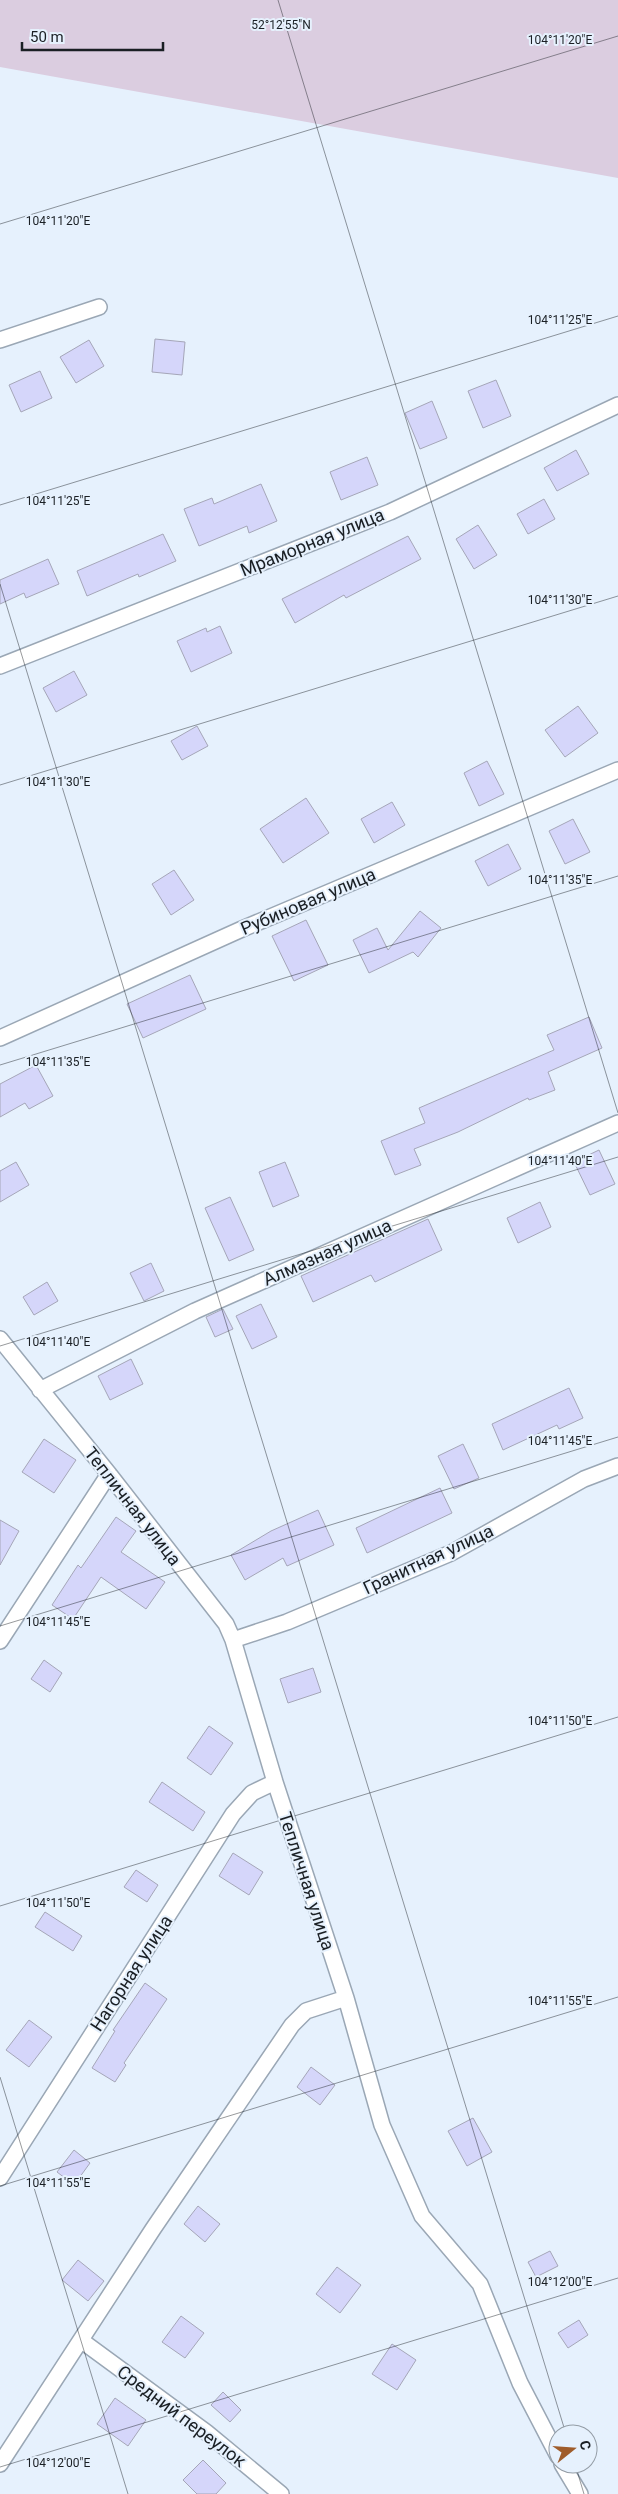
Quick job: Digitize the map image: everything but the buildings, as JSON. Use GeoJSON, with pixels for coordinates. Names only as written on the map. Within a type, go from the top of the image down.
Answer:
{"type":"FeatureCollection","features":[{"type":"Feature","properties":{"kind":"street"},"geometry":{"type":"LineString","coordinates":[[0,340],[99,307]]}},
{"type":"Feature","properties":{"kind":"street","name":"Мраморная улица"},"geometry":{"type":"LineString","coordinates":[[0,666],[390,512],[618,405]]}},
{"type":"Feature","properties":{"kind":"street","name":"Рубиновая улица"},"geometry":{"type":"LineString","coordinates":[[0,1038],[242,929],[618,770]]}},
{"type":"Feature","properties":{"kind":"street","name":"Алмазная улица"},"geometry":{"type":"LineString","coordinates":[[40,1390],[195,1311],[618,1123]]}},
{"type":"Feature","properties":{"kind":"street","name":"Тепличная улица"},"geometry":{"type":"LineString","coordinates":[[0,1339],[109,1474],[226,1624],[233,1640],[275,1782],[346,1998],[382,2125],[422,2216],[480,2284],[520,2383],[548,2437]]}},
{"type":"Feature","properties":{"kind":"street","name":"Гранитная улица"},"geometry":{"type":"LineString","coordinates":[[233,1640],[287,1622],[452,1553],[584,1479],[618,1466]]}},
{"type":"Feature","properties":{"kind":"street"},"geometry":{"type":"LineString","coordinates":[[0,1641],[109,1474]]}},
{"type":"Feature","properties":{"kind":"street","name":"Нагорная улица"},"geometry":{"type":"LineString","coordinates":[[0,2178],[233,1814],[252,1794],[275,1782]]}},
{"type":"Feature","properties":{"kind":"street"},"geometry":{"type":"LineString","coordinates":[[0,2464],[82,2341],[153,2229],[292,2025],[306,2011],[346,1998]]}},
{"type":"Feature","properties":{"kind":"street","name":"Средний переулок"},"geometry":{"type":"LineString","coordinates":[[82,2341],[206,2432],[281,2494]]}},
{"type":"Feature","properties":{"kind":"street"},"geometry":{"type":"LineString","coordinates":[[568,2474],[580,2494]]}},
{"type":"Feature","properties":{"kind":"shaded area"},"geometry":{"type":"Polygon","coordinates":[[[0,0],[618,0],[618,178],[0,67],[0,0]]]}}]}
